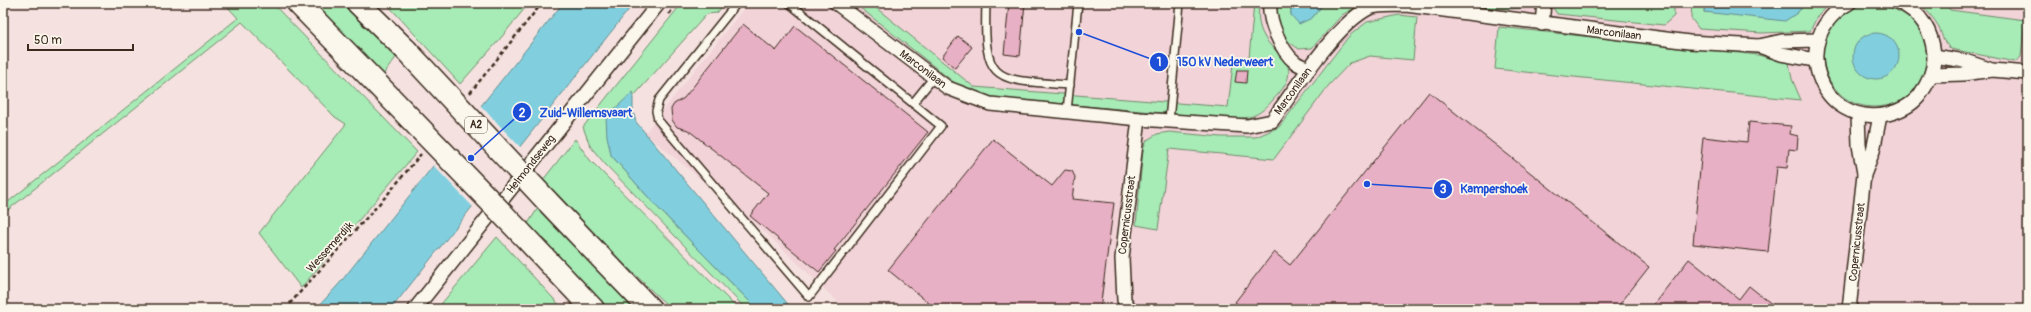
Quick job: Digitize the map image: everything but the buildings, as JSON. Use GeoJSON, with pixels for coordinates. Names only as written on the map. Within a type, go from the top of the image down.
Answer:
{"type":"FeatureCollection","features":[{"type":"Feature","properties":{"kind":"highway"},"geometry":{"type":"LineString","coordinates":[[298,3],[593,309]]}},
{"type":"Feature","properties":{"kind":"highway","name":"A2"},"geometry":{"type":"LineString","coordinates":[[358,3],[406,50],[650,309]]}},
{"type":"Feature","properties":{"kind":"street","name":"Helmondseweg"},"geometry":{"type":"LineString","coordinates":[[415,309],[659,3]]}},
{"type":"Feature","properties":{"kind":"street","name":"Marconilaan"},"geometry":{"type":"LineString","coordinates":[[836,3],[948,88],[990,104],[1139,119],[1247,126],[1272,121],[1309,69],[1344,27],[1370,8],[1406,5],[1542,24],[1689,42],[1759,46],[1782,41],[1817,40]]}},
{"type":"Feature","properties":{"kind":"street"},"geometry":{"type":"LineString","coordinates":[[1270,3],[1269,13],[1280,41],[1295,63],[1309,69]]}},
{"type":"Feature","properties":{"kind":"street"},"geometry":{"type":"LineString","coordinates":[[1542,24],[1544,3]]}},
{"type":"Feature","properties":{"kind":"street"},"geometry":{"type":"LineString","coordinates":[[1849,3],[1838,9],[1825,23],[1817,40],[1815,60],[1818,74],[1824,88],[1833,99],[1845,108],[1858,114],[1880,116],[1894,113],[1906,107],[1917,98],[1931,75],[1934,56],[1932,41],[1927,27],[1918,15],[1900,3]]}},
{"type":"Feature","properties":{"kind":"street","name":"Marconilaan"},"geometry":{"type":"LineString","coordinates":[[1759,46],[1781,54],[1815,60]]}},
{"type":"Feature","properties":{"kind":"street"},"geometry":{"type":"LineString","coordinates":[[1934,56],[1965,61],[1992,70]]}},
{"type":"Feature","properties":{"kind":"street"},"geometry":{"type":"LineString","coordinates":[[1931,75],[1963,74],[1992,70],[2028,73]]}},
{"type":"Feature","properties":{"kind":"street","name":"Copernicusstraat"},"geometry":{"type":"LineString","coordinates":[[1849,309],[1864,175],[1859,145],[1858,114]]}},
{"type":"Feature","properties":{"kind":"street","name":"Copernicusstraat"},"geometry":{"type":"LineString","coordinates":[[1864,175],[1874,151],[1880,116]]}},
{"type":"Feature","properties":{"kind":"street","name":"Copernicusstraat"},"geometry":{"type":"LineString","coordinates":[[1130,309],[1124,300],[1122,258],[1139,119]]}},
{"type":"Feature","properties":{"kind":"lane"},"geometry":{"type":"LineString","coordinates":[[736,3],[659,100],[656,111],[658,120],[810,297],[942,126],[789,3]]}},
{"type":"Feature","properties":{"kind":"lane"},"geometry":{"type":"LineString","coordinates":[[984,3],[985,39],[989,59],[997,73],[1007,78],[1021,81],[1070,85]]}},
{"type":"Feature","properties":{"kind":"lane"},"geometry":{"type":"LineString","coordinates":[[1067,111],[1078,3]]}},
{"type":"Feature","properties":{"kind":"lane"},"geometry":{"type":"LineString","coordinates":[[1169,121],[1180,3]]}},
{"type":"Feature","properties":{"kind":"lane"},"geometry":{"type":"LineString","coordinates":[[913,103],[934,77]]}},
{"type":"Feature","properties":{"kind":"path","name":"Wessemerdijk"},"geometry":{"type":"LineString","coordinates":[[285,309],[387,195]]}},
{"type":"Feature","properties":{"kind":"shaded area"},"geometry":{"type":"Polygon","coordinates":[[[748,3],[2028,3],[2028,309],[845,309],[767,234],[645,133],[748,3]]]}},
{"type":"Feature","properties":{"kind":"green space"},"geometry":{"type":"Polygon","coordinates":[[[224,3],[272,3],[417,152],[301,288],[259,233],[346,124],[335,117],[242,22],[3,214],[3,206],[238,18],[224,3]]]}},
{"type":"Feature","properties":{"kind":"green space"},"geometry":{"type":"Polygon","coordinates":[[[311,3],[343,3],[397,56],[383,75],[311,3]]]}},
{"type":"Feature","properties":{"kind":"green space"},"geometry":{"type":"Polygon","coordinates":[[[386,3],[529,3],[500,39],[460,84],[386,3]]]}},
{"type":"Feature","properties":{"kind":"green space"},"geometry":{"type":"Polygon","coordinates":[[[682,3],[725,3],[717,13],[707,14],[633,97],[633,92],[611,155],[656,206],[757,309],[746,309],[605,164],[590,146],[583,127],[682,3]]]}},
{"type":"Feature","properties":{"kind":"green space"},"geometry":{"type":"Polygon","coordinates":[[[854,3],[870,3],[974,87],[1228,107],[1233,64],[1249,58],[1254,3],[1259,3],[1259,20],[1266,40],[1284,59],[1289,71],[1287,81],[1281,91],[1268,106],[1254,116],[1237,119],[997,98],[975,94],[961,88],[854,3]]]}},
{"type":"Feature","properties":{"kind":"green space"},"geometry":{"type":"Polygon","coordinates":[[[1276,3],[1291,3],[1291,15],[1312,18],[1324,3],[1364,3],[1342,15],[1312,48],[1299,49],[1287,40],[1279,30],[1276,18],[1276,3]]]}},
{"type":"Feature","properties":{"kind":"green space"},"geometry":{"type":"Polygon","coordinates":[[[1419,3],[1530,3],[1524,8],[1506,9],[1419,3]]]}},
{"type":"Feature","properties":{"kind":"green space"},"geometry":{"type":"Polygon","coordinates":[[[1550,3],[1622,3],[1640,6],[1674,3],[1674,16],[1664,25],[1557,14],[1550,3]]]}},
{"type":"Feature","properties":{"kind":"green space"},"geometry":{"type":"Polygon","coordinates":[[[1692,3],[1705,3],[1704,12],[1797,13],[1806,3],[1830,3],[1818,15],[1810,31],[1762,33],[1699,29],[1691,18],[1692,3]]]}},
{"type":"Feature","properties":{"kind":"green space"},"geometry":{"type":"Polygon","coordinates":[[[1737,3],[1788,3],[1778,7],[1737,3]]]}},
{"type":"Feature","properties":{"kind":"green space"},"geometry":{"type":"Polygon","coordinates":[[[1919,3],[1945,3],[1950,10],[2025,20],[2021,57],[2015,62],[1951,49],[1944,41],[1935,20],[1919,3]]]}},
{"type":"Feature","properties":{"kind":"green space"},"geometry":{"type":"Polygon","coordinates":[[[1865,4],[1877,4],[1902,13],[1919,28],[1924,38],[1926,62],[1921,81],[1907,97],[1893,104],[1869,107],[1849,101],[1835,88],[1826,72],[1823,53],[1827,34],[1839,18],[1859,6],[1865,4]]]}},
{"type":"Feature","properties":{"kind":"green space"},"geometry":{"type":"Polygon","coordinates":[[[1399,15],[1417,17],[1413,60],[1370,56],[1350,63],[1329,85],[1274,159],[1169,149],[1158,229],[1136,225],[1143,149],[1147,140],[1157,134],[1169,132],[1221,137],[1256,137],[1279,127],[1349,36],[1367,22],[1399,15]]]}},
{"type":"Feature","properties":{"kind":"green space"},"geometry":{"type":"Polygon","coordinates":[[[1499,27],[1758,55],[1789,63],[1792,79],[1801,100],[1495,69],[1499,27]]]}},
{"type":"Feature","properties":{"kind":"green space"},"geometry":{"type":"Polygon","coordinates":[[[575,139],[590,160],[738,309],[671,309],[624,264],[543,180],[575,139]]]}},
{"type":"Feature","properties":{"kind":"green space"},"geometry":{"type":"Polygon","coordinates":[[[538,208],[636,309],[606,309],[527,225],[538,208]]]}},
{"type":"Feature","properties":{"kind":"green space"},"geometry":{"type":"Polygon","coordinates":[[[497,237],[563,309],[437,309],[497,237]]]}},
{"type":"Feature","properties":{"kind":"water"},"geometry":{"type":"Polygon","coordinates":[[[563,3],[634,3],[391,309],[316,309],[339,284],[563,3]]]}},
{"type":"Feature","properties":{"kind":"water"},"geometry":{"type":"Polygon","coordinates":[[[1291,3],[1324,3],[1312,18],[1299,24],[1291,15],[1291,3]]]}},
{"type":"Feature","properties":{"kind":"water"},"geometry":{"type":"Polygon","coordinates":[[[1705,3],[1737,3],[1778,7],[1788,3],[1806,3],[1797,13],[1785,21],[1704,12],[1705,3]]]}},
{"type":"Feature","properties":{"kind":"water"},"geometry":{"type":"Polygon","coordinates":[[[1876,33],[1889,37],[1895,43],[1899,56],[1895,69],[1889,75],[1876,79],[1863,75],[1857,69],[1853,56],[1857,43],[1863,37],[1876,33]]]}},
{"type":"Feature","properties":{"kind":"water"},"geometry":{"type":"Polygon","coordinates":[[[633,92],[633,111],[636,122],[792,309],[757,309],[656,206],[611,155],[607,136],[606,117],[633,92]]]}},
{"type":"Feature","properties":{"kind":"pier"},"geometry":{"type":"Polygon","coordinates":[[[480,105],[521,148],[474,208],[432,164],[480,105]]]}},
{"type":"Feature","properties":{"kind":"place","name":"150 kV Nederweert"},"geometry":{"type":"Point","coordinates":[1079,32]}},
{"type":"Feature","properties":{"kind":"place","name":"Zuid-Willemsvaart"},"geometry":{"type":"Point","coordinates":[471,158]}},
{"type":"Feature","properties":{"kind":"place","name":"Kampershoek"},"geometry":{"type":"Point","coordinates":[1367,184]}}]}
